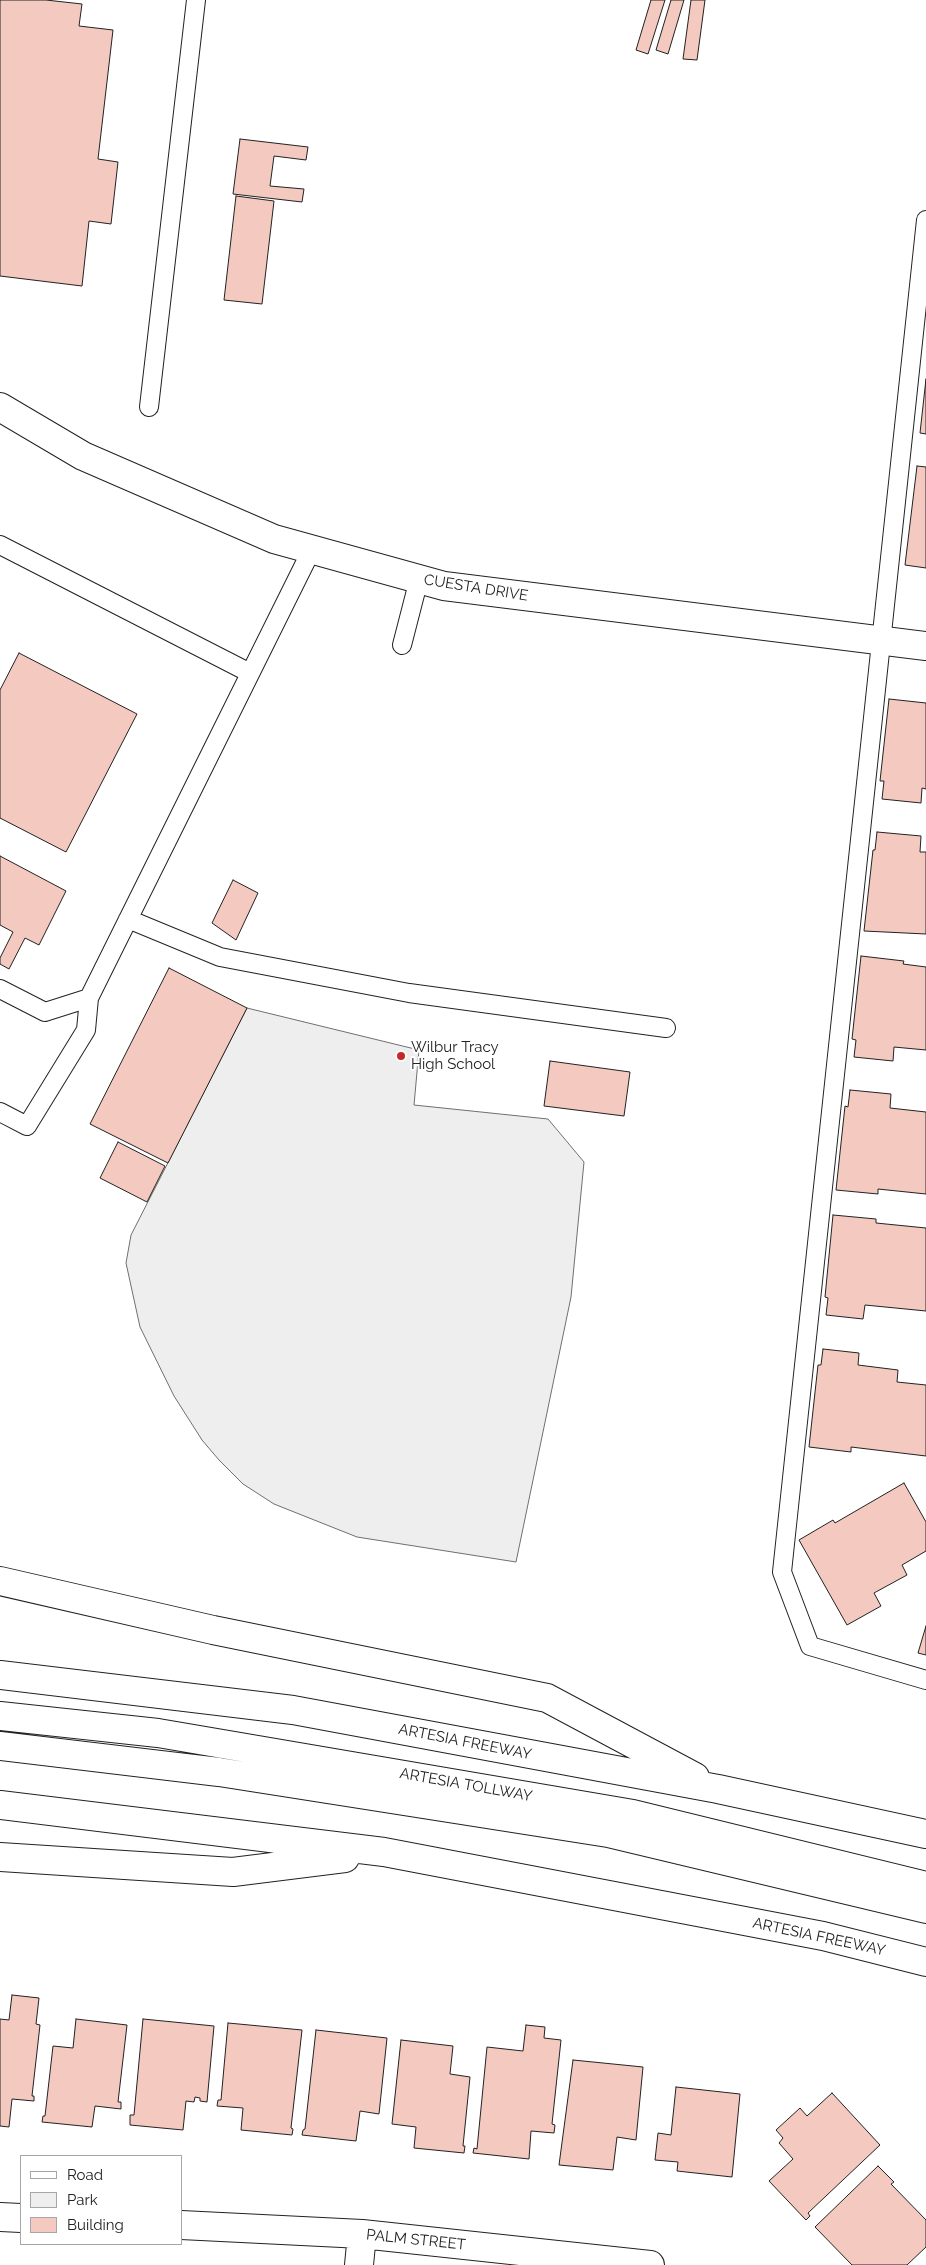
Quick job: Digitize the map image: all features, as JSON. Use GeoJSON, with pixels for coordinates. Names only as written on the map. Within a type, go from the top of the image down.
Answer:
{"type":"FeatureCollection","features":[{"type":"Feature","properties":{"kind":"main road","name":"CUESTA DRIVE"},"geometry":{"type":"LineString","coordinates":[[0,407],[83,456],[274,539],[444,586],[926,646]]}},
{"type":"Feature","properties":{"kind":"main road"},"geometry":{"type":"LineString","coordinates":[[0,1581],[213,1630],[547,1698],[718,1789]]}},
{"type":"Feature","properties":{"kind":"main road","name":"ARTESIA FREEWAY"},"geometry":{"type":"LineString","coordinates":[[0,1675],[293,1710],[718,1789],[926,1834]]}},
{"type":"Feature","properties":{"kind":"main road","name":"ARTESIA TOLLWAY"},"geometry":{"type":"LineString","coordinates":[[0,1716],[158,1733],[633,1814],[926,1886]]}},
{"type":"Feature","properties":{"kind":"main road","name":"ARTESIA TOLLWAY"},"geometry":{"type":"LineString","coordinates":[[0,1746],[219,1772],[608,1833],[926,1909]]}},
{"type":"Feature","properties":{"kind":"main road","name":"ARTESIA FREEWAY"},"geometry":{"type":"LineString","coordinates":[[0,1805],[384,1852],[823,1936],[926,1962]]}},
{"type":"Feature","properties":{"kind":"main road"},"geometry":{"type":"LineString","coordinates":[[0,1857],[233,1872],[384,1852]]}},
{"type":"Feature","properties":{"kind":"main road"},"geometry":{"type":"LineString","coordinates":[[0,2217],[20,2218]]}},
{"type":"Feature","properties":{"kind":"main road","name":"PALM STREET"},"geometry":{"type":"LineString","coordinates":[[182,2226],[362,2234],[650,2265]]}},
{"type":"Feature","properties":{"kind":"main road"},"geometry":{"type":"LineString","coordinates":[[359,2265],[362,2234]]}},
{"type":"Feature","properties":{"kind":"lane"},"geometry":{"type":"LineString","coordinates":[[149,407],[196,0]]}},
{"type":"Feature","properties":{"kind":"lane"},"geometry":{"type":"LineString","coordinates":[[926,220],[782,1572],[810,1646],[926,1680]]}},
{"type":"Feature","properties":{"kind":"lane"},"geometry":{"type":"LineString","coordinates":[[0,545],[250,673]]}},
{"type":"Feature","properties":{"kind":"lane"},"geometry":{"type":"LineString","coordinates":[[0,1112],[26,1126],[86,1030],[89,998],[312,549]]}},
{"type":"Feature","properties":{"kind":"lane"},"geometry":{"type":"LineString","coordinates":[[402,645],[419,579]]}},
{"type":"Feature","properties":{"kind":"lane"},"geometry":{"type":"LineString","coordinates":[[128,919],[220,957],[409,992],[666,1028]]}},
{"type":"Feature","properties":{"kind":"lane"},"geometry":{"type":"LineString","coordinates":[[0,989],[45,1012],[89,998]]}},
{"type":"Feature","properties":{"kind":"green space"},"geometry":{"type":"Polygon","coordinates":[[[247,1008],[419,1050],[414,1105],[548,1119],[584,1162],[571,1297],[516,1562],[357,1537],[274,1504],[243,1484],[202,1440],[174,1396],[140,1327],[126,1263],[131,1235],[247,1008]]]}},
{"type":"Feature","properties":{"kind":"building"},"geometry":{"type":"Polygon","coordinates":[[[0,0],[46,0],[82,4],[79,26],[113,30],[98,159],[118,162],[111,224],[89,221],[82,286],[0,276],[0,0]]]}},
{"type":"Feature","properties":{"kind":"building"},"geometry":{"type":"Polygon","coordinates":[[[651,0],[665,0],[648,54],[636,50],[651,0]]]}},
{"type":"Feature","properties":{"kind":"building"},"geometry":{"type":"Polygon","coordinates":[[[671,0],[684,0],[668,54],[656,50],[671,0]]]}},
{"type":"Feature","properties":{"kind":"building"},"geometry":{"type":"Polygon","coordinates":[[[691,0],[705,0],[697,60],[683,59],[691,0]]]}},
{"type":"Feature","properties":{"kind":"building"},"geometry":{"type":"Polygon","coordinates":[[[240,139],[308,147],[306,160],[274,156],[270,186],[304,189],[302,202],[233,194],[240,139]]]}},
{"type":"Feature","properties":{"kind":"building"},"geometry":{"type":"Polygon","coordinates":[[[236,196],[274,201],[262,304],[224,300],[236,196]]]}},
{"type":"Feature","properties":{"kind":"building"},"geometry":{"type":"Polygon","coordinates":[[[926,379],[926,434],[920,433],[926,379]]]}},
{"type":"Feature","properties":{"kind":"building"},"geometry":{"type":"Polygon","coordinates":[[[917,466],[926,467],[926,568],[905,565],[917,466]]]}},
{"type":"Feature","properties":{"kind":"building"},"geometry":{"type":"Polygon","coordinates":[[[19,653],[137,714],[66,852],[0,818],[0,690],[19,653]]]}},
{"type":"Feature","properties":{"kind":"building"},"geometry":{"type":"Polygon","coordinates":[[[889,699],[926,703],[926,789],[922,788],[921,803],[882,799],[884,781],[880,781],[889,699]]]}},
{"type":"Feature","properties":{"kind":"building"},"geometry":{"type":"Polygon","coordinates":[[[877,832],[921,836],[920,852],[926,852],[926,934],[864,931],[873,850],[875,850],[877,832]]]}},
{"type":"Feature","properties":{"kind":"building"},"geometry":{"type":"Polygon","coordinates":[[[0,856],[66,891],[39,945],[25,938],[9,969],[0,964],[0,958],[13,932],[0,925],[0,856]]]}},
{"type":"Feature","properties":{"kind":"building"},"geometry":{"type":"Polygon","coordinates":[[[233,880],[258,893],[236,940],[212,923],[233,880]]]}},
{"type":"Feature","properties":{"kind":"building"},"geometry":{"type":"Polygon","coordinates":[[[861,956],[904,961],[903,964],[926,967],[926,1050],[894,1047],[893,1061],[854,1057],[856,1040],[852,1039],[861,956]]]}},
{"type":"Feature","properties":{"kind":"building"},"geometry":{"type":"Polygon","coordinates":[[[169,968],[247,1008],[168,1163],[90,1124],[169,968]]]}},
{"type":"Feature","properties":{"kind":"building"},"geometry":{"type":"Polygon","coordinates":[[[550,1061],[630,1072],[624,1116],[544,1106],[550,1061]]]}},
{"type":"Feature","properties":{"kind":"building"},"geometry":{"type":"Polygon","coordinates":[[[850,1090],[891,1094],[890,1108],[926,1112],[926,1194],[878,1189],[878,1194],[836,1190],[845,1106],[848,1107],[850,1090]]]}},
{"type":"Feature","properties":{"kind":"building"},"geometry":{"type":"Polygon","coordinates":[[[118,1142],[165,1166],[147,1202],[100,1178],[118,1142]]]}},
{"type":"Feature","properties":{"kind":"building"},"geometry":{"type":"Polygon","coordinates":[[[833,1215],[876,1219],[876,1223],[926,1228],[926,1311],[865,1305],[863,1319],[826,1315],[828,1298],[825,1297],[833,1215]]]}},
{"type":"Feature","properties":{"kind":"building"},"geometry":{"type":"Polygon","coordinates":[[[823,1349],[859,1353],[858,1365],[898,1370],[897,1382],[926,1385],[926,1456],[851,1447],[851,1452],[809,1447],[818,1365],[821,1365],[823,1349]]]}},
{"type":"Feature","properties":{"kind":"building"},"geometry":{"type":"Polygon","coordinates":[[[904,1483],[926,1522],[926,1551],[902,1565],[907,1575],[874,1593],[881,1606],[847,1625],[799,1540],[833,1520],[835,1523],[904,1483]]]}},
{"type":"Feature","properties":{"kind":"building"},"geometry":{"type":"Polygon","coordinates":[[[926,1626],[926,1655],[918,1653],[926,1626]]]}},
{"type":"Feature","properties":{"kind":"building"},"geometry":{"type":"Polygon","coordinates":[[[12,1995],[39,1998],[36,2024],[40,2025],[32,2096],[34,2096],[34,2101],[12,2099],[9,2127],[0,2126],[0,2019],[9,2020],[12,1995]]]}},
{"type":"Feature","properties":{"kind":"building"},"geometry":{"type":"Polygon","coordinates":[[[76,2019],[127,2025],[118,2102],[121,2102],[121,2109],[95,2106],[92,2127],[42,2122],[43,2116],[45,2116],[53,2046],[73,2048],[76,2019]]]}},
{"type":"Feature","properties":{"kind":"building"},"geometry":{"type":"Polygon","coordinates":[[[143,2019],[214,2026],[207,2102],[200,2101],[200,2098],[195,2097],[194,2102],[186,2101],[183,2130],[130,2125],[130,2115],[134,2115],[143,2019]]]}},
{"type":"Feature","properties":{"kind":"building"},"geometry":{"type":"Polygon","coordinates":[[[228,2023],[302,2030],[291,2128],[293,2129],[292,2135],[241,2130],[243,2108],[217,2106],[218,2100],[221,2100],[228,2023]]]}},
{"type":"Feature","properties":{"kind":"building"},"geometry":{"type":"Polygon","coordinates":[[[526,2025],[545,2027],[544,2038],[561,2040],[552,2124],[555,2125],[554,2133],[531,2131],[529,2159],[473,2153],[474,2148],[477,2149],[487,2047],[523,2051],[526,2025]]]}},
{"type":"Feature","properties":{"kind":"building"},"geometry":{"type":"Polygon","coordinates":[[[316,2030],[387,2038],[379,2114],[360,2111],[356,2141],[302,2135],[305,2129],[316,2030]]]}},
{"type":"Feature","properties":{"kind":"building"},"geometry":{"type":"Polygon","coordinates":[[[401,2040],[453,2046],[450,2074],[470,2077],[463,2146],[465,2146],[464,2153],[414,2148],[416,2127],[392,2124],[401,2040]]]}},
{"type":"Feature","properties":{"kind":"building"},"geometry":{"type":"Polygon","coordinates":[[[573,2060],[643,2067],[636,2140],[617,2137],[613,2170],[559,2165],[573,2060]]]}},
{"type":"Feature","properties":{"kind":"building"},"geometry":{"type":"Polygon","coordinates":[[[676,2087],[740,2094],[732,2177],[677,2171],[678,2162],[655,2160],[658,2133],[671,2135],[676,2087]]]}},
{"type":"Feature","properties":{"kind":"building"},"geometry":{"type":"Polygon","coordinates":[[[832,2093],[880,2145],[808,2213],[810,2216],[806,2220],[769,2181],[793,2159],[779,2143],[783,2138],[776,2130],[800,2108],[807,2116],[832,2093]]]}},
{"type":"Feature","properties":{"kind":"building"},"geometry":{"type":"Polygon","coordinates":[[[878,2166],[894,2182],[891,2184],[926,2220],[926,2247],[907,2265],[852,2265],[815,2227],[878,2166]]]}},
{"type":"Feature","properties":{"kind":"place","name":"Wilbur Tracy High School"},"geometry":{"type":"Point","coordinates":[401,1056]}}]}
